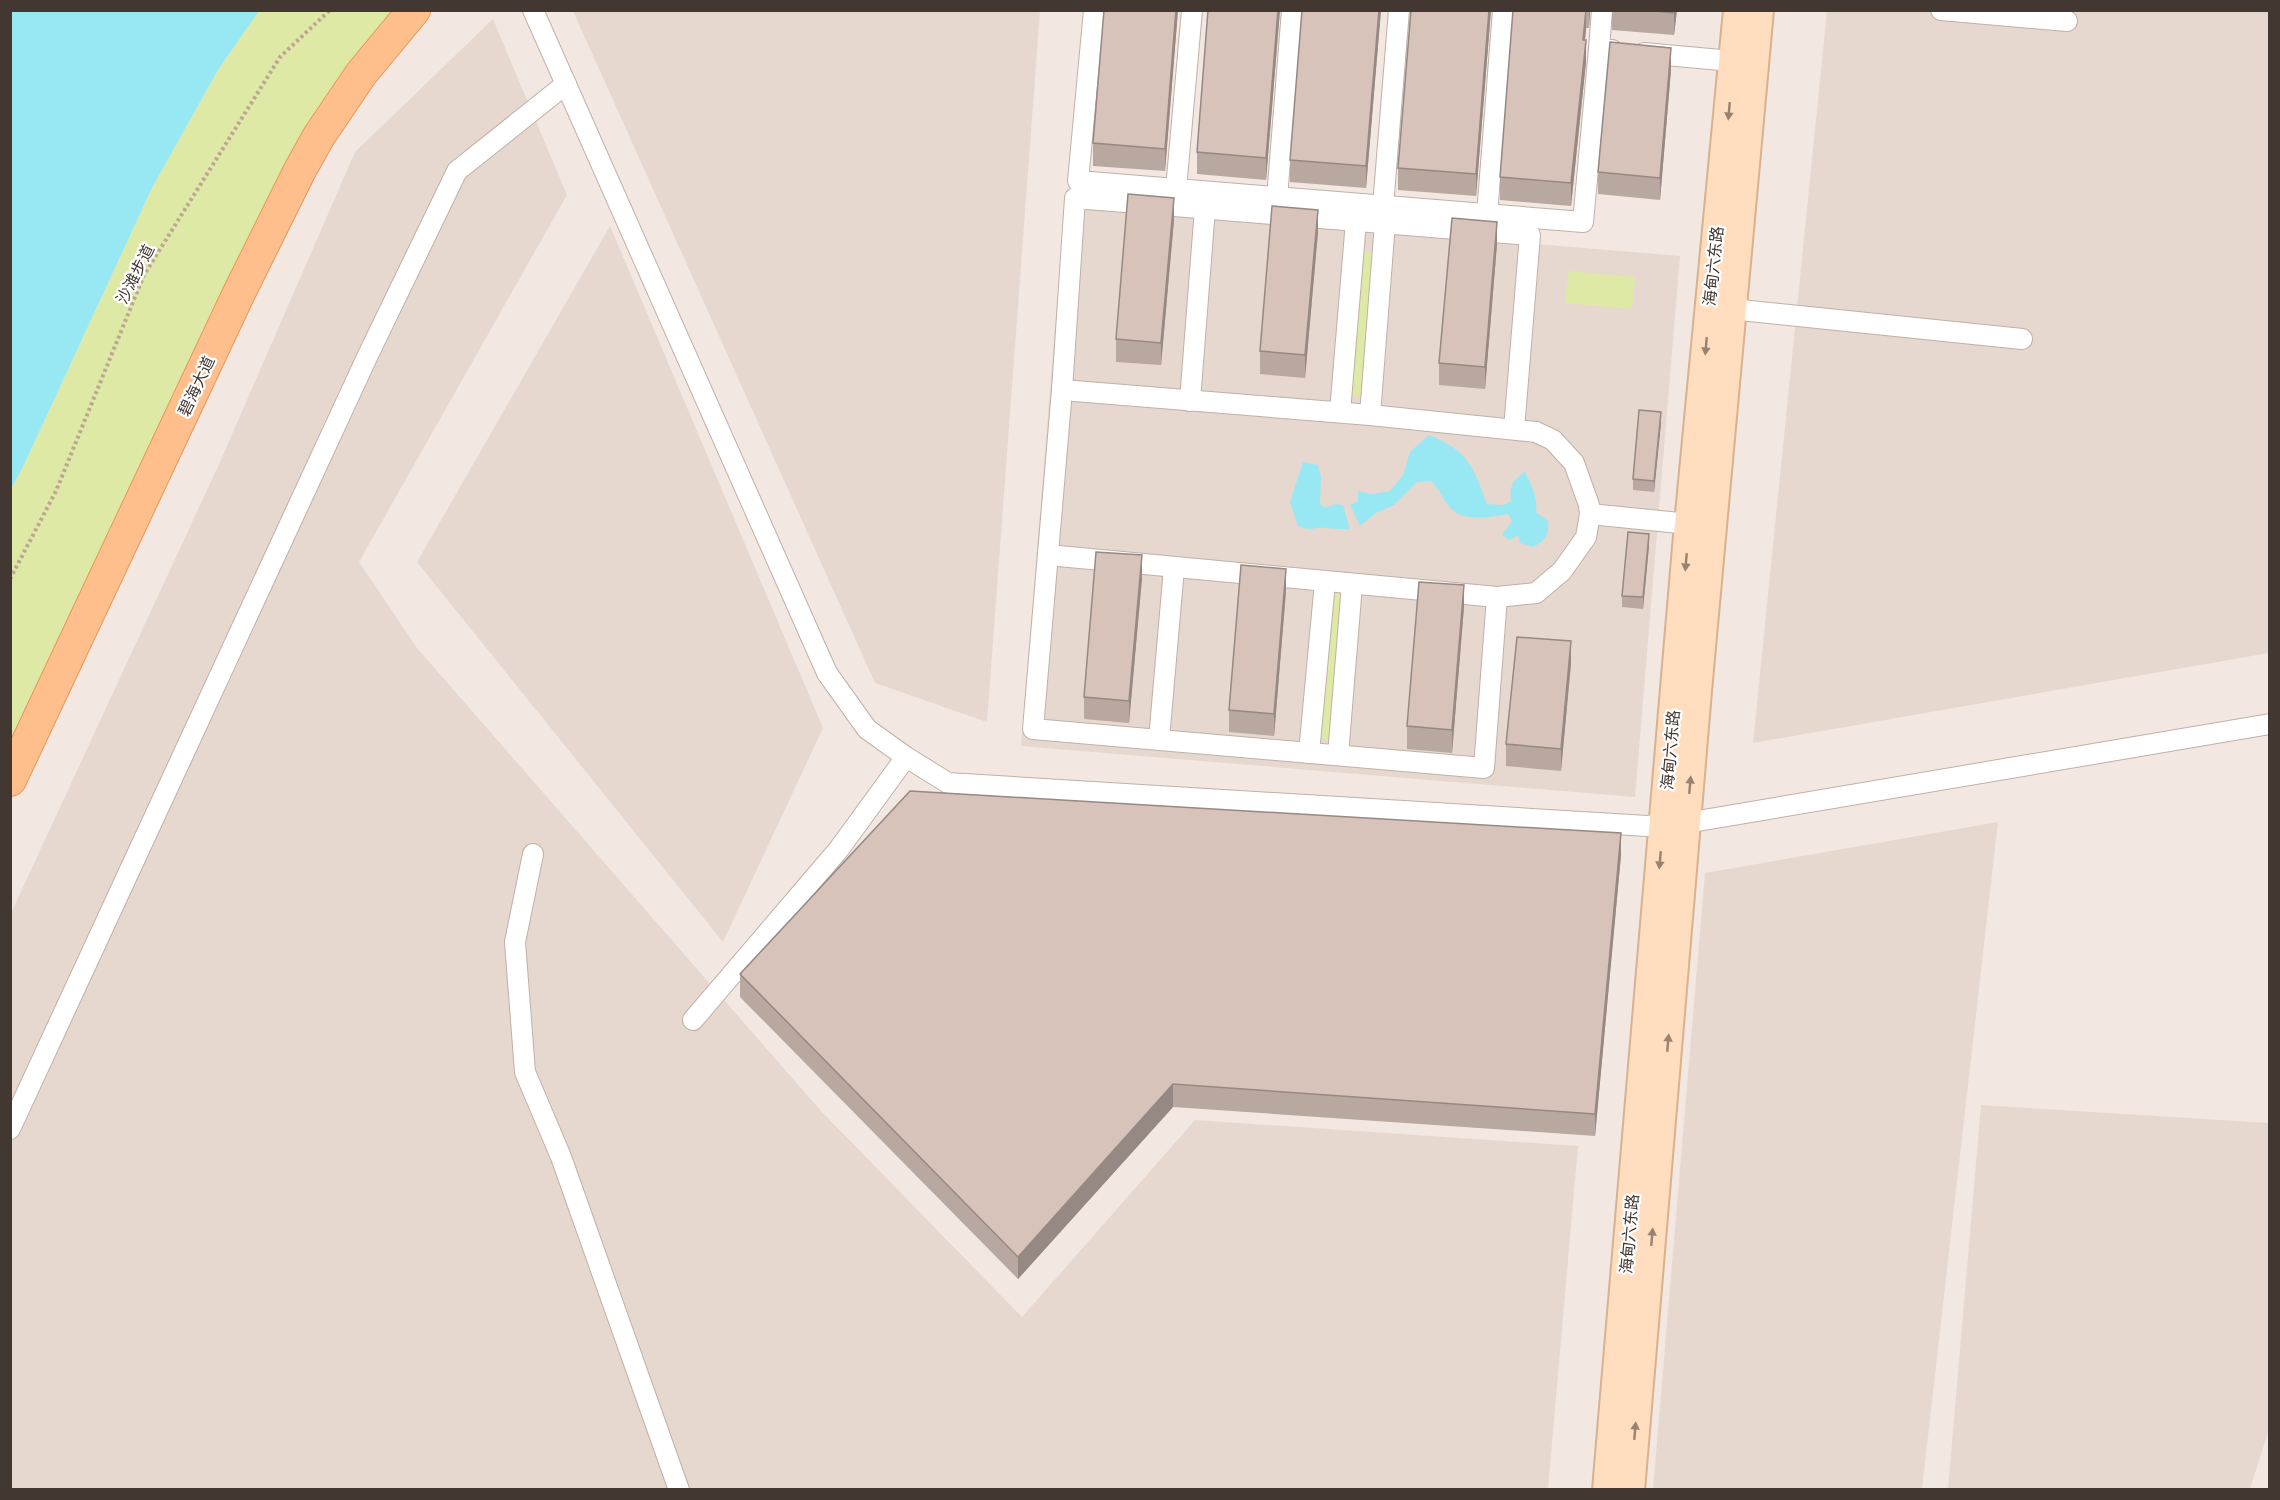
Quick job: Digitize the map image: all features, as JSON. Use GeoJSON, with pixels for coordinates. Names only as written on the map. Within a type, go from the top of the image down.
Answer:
{"type":"FeatureCollection","features":[{"type":"Feature","properties":{"kind":"main road","name":"碧海大道"},"geometry":{"type":"LineString","coordinates":[[10,754],[286,172],[334,91],[399,10]]}},
{"type":"Feature","properties":{"kind":"main road","name":"碧海大道"},"geometry":{"type":"LineString","coordinates":[[10,780],[239,293],[300,170],[319,136],[362,74],[414,10]]}},
{"type":"Feature","properties":{"kind":"main road","name":"海甸六东路"},"geometry":{"type":"LineString","coordinates":[[1737,10],[1744,62]]}},
{"type":"Feature","properties":{"kind":"main road","name":"海甸六东路"},"geometry":{"type":"LineString","coordinates":[[1607,1490],[1675,824],[1744,62],[1759,10]]}},
{"type":"Feature","properties":{"kind":"main road","name":"海甸六东路"},"geometry":{"type":"LineString","coordinates":[[1630,1490],[1675,824]]}},
{"type":"Feature","properties":{"kind":"street"},"geometry":{"type":"LineString","coordinates":[[533,10],[827,673],[867,729],[948,783],[1647,826],[1675,824],[2270,724]]}},
{"type":"Feature","properties":{"kind":"street"},"geometry":{"type":"LineString","coordinates":[[1094,10],[1033,729],[1484,768],[1497,597]]}},
{"type":"Feature","properties":{"kind":"street"},"geometry":{"type":"LineString","coordinates":[[1176,189],[1192,10]]}},
{"type":"Feature","properties":{"kind":"street"},"geometry":{"type":"LineString","coordinates":[[1277,198],[1292,10]]}},
{"type":"Feature","properties":{"kind":"street"},"geometry":{"type":"LineString","coordinates":[[1370,415],[1399,10]]}},
{"type":"Feature","properties":{"kind":"street"},"geometry":{"type":"LineString","coordinates":[[1487,215],[1503,10]]}},
{"type":"Feature","properties":{"kind":"street"},"geometry":{"type":"LineString","coordinates":[[1077,190],[1205,208],[1356,221],[1384,214],[1487,215],[1583,222],[1602,10]]}},
{"type":"Feature","properties":{"kind":"street"},"geometry":{"type":"LineString","coordinates":[[1941,10],[2067,21]]}},
{"type":"Feature","properties":{"kind":"street"},"geometry":{"type":"LineString","coordinates":[[1599,49],[1744,62]]}},
{"type":"Feature","properties":{"kind":"street"},"geometry":{"type":"LineString","coordinates":[[10,1129],[368,355],[457,171],[566,84]]}},
{"type":"Feature","properties":{"kind":"street"},"geometry":{"type":"LineString","coordinates":[[1077,190],[1176,189],[1277,198],[1530,235],[1514,429]]}},
{"type":"Feature","properties":{"kind":"street"},"geometry":{"type":"LineString","coordinates":[[1190,401],[1205,208]]}},
{"type":"Feature","properties":{"kind":"street"},"geometry":{"type":"LineString","coordinates":[[1340,412],[1356,221]]}},
{"type":"Feature","properties":{"kind":"street"},"geometry":{"type":"LineString","coordinates":[[1721,308],[2022,339]]}},
{"type":"Feature","properties":{"kind":"street"},"geometry":{"type":"LineString","coordinates":[[1048,555],[1497,597],[1536,593],[1562,571],[1586,537],[1590,514],[1582,481],[1574,464],[1554,440],[1536,432],[1340,412],[1062,390]]}},
{"type":"Feature","properties":{"kind":"street"},"geometry":{"type":"LineString","coordinates":[[1590,514],[1701,525]]}},
{"type":"Feature","properties":{"kind":"street"},"geometry":{"type":"LineString","coordinates":[[1159,739],[1174,568]]}},
{"type":"Feature","properties":{"kind":"street"},"geometry":{"type":"LineString","coordinates":[[1309,753],[1325,582]]}},
{"type":"Feature","properties":{"kind":"street"},"geometry":{"type":"LineString","coordinates":[[1338,755],[1352,585]]}},
{"type":"Feature","properties":{"kind":"street"},"geometry":{"type":"LineString","coordinates":[[693,1020],[839,849],[906,757]]}},
{"type":"Feature","properties":{"kind":"street"},"geometry":{"type":"LineString","coordinates":[[532,854],[515,942],[525,1072],[561,1157],[679,1490]]}},
{"type":"Feature","properties":{"kind":"path","name":"沙滩步道"},"geometry":{"type":"LineString","coordinates":[[10,579],[56,490],[144,275],[280,57],[330,10]]}},
{"type":"Feature","properties":{"kind":"shaded area"},"geometry":{"type":"Polygon","coordinates":[[[573,11],[1040,11],[987,722],[875,683],[573,11]]]}},
{"type":"Feature","properties":{"kind":"shaded area"},"geometry":{"type":"Polygon","coordinates":[[[1827,11],[2269,11],[2269,653],[1753,743],[1827,11]]]}},
{"type":"Feature","properties":{"kind":"shaded area"},"geometry":{"type":"Polygon","coordinates":[[[493,19],[567,195],[359,562],[417,648],[821,1111],[1022,1317],[1195,1120],[1578,1146],[1548,1489],[11,1490],[11,913],[220,462],[355,152],[493,19]]]}},
{"type":"Feature","properties":{"kind":"shaded area"},"geometry":{"type":"Polygon","coordinates":[[[1065,205],[1680,256],[1635,797],[1021,746],[1065,205]]]}},
{"type":"Feature","properties":{"kind":"shaded area"},"geometry":{"type":"Polygon","coordinates":[[[610,226],[823,728],[723,942],[417,562],[610,226]]]}},
{"type":"Feature","properties":{"kind":"shaded area"},"geometry":{"type":"Polygon","coordinates":[[[1998,822],[1922,1489],[1653,1489],[1705,873],[1998,822]]]}},
{"type":"Feature","properties":{"kind":"shaded area"},"geometry":{"type":"Polygon","coordinates":[[[1981,1105],[2269,1123],[2269,1429],[2250,1489],[1948,1489],[1981,1105]]]}},
{"type":"Feature","properties":{"kind":"green space"},"geometry":{"type":"Polygon","coordinates":[[[259,11],[401,11],[11,754],[11,489],[152,188],[218,70],[259,11]]]}},
{"type":"Feature","properties":{"kind":"green space"},"geometry":{"type":"Polygon","coordinates":[[[1362,251],[1373,255],[1361,392],[1357,397],[1349,395],[1362,251]]]}},
{"type":"Feature","properties":{"kind":"green space"},"geometry":{"type":"Polygon","coordinates":[[[1568,271],[1635,277],[1632,309],[1565,303],[1568,271]]]}},
{"type":"Feature","properties":{"kind":"green space"},"geometry":{"type":"Polygon","coordinates":[[[1337,593],[1342,595],[1331,737],[1326,740],[1320,738],[1332,595],[1337,593]]]}},
{"type":"Feature","properties":{"kind":"water"},"geometry":{"type":"Polygon","coordinates":[[[11,10],[259,11],[218,70],[152,188],[11,489],[11,10]]]}},
{"type":"Feature","properties":{"kind":"water"},"geometry":{"type":"Polygon","coordinates":[[[1429,435],[1453,447],[1468,462],[1487,504],[1503,505],[1511,501],[1513,484],[1525,471],[1535,496],[1536,512],[1548,521],[1548,530],[1544,540],[1533,547],[1520,543],[1518,535],[1510,540],[1502,535],[1512,521],[1508,514],[1478,518],[1457,513],[1448,506],[1431,481],[1417,482],[1394,505],[1376,513],[1360,526],[1350,505],[1358,501],[1358,491],[1371,494],[1390,491],[1403,475],[1410,452],[1429,435]]]}},
{"type":"Feature","properties":{"kind":"water"},"geometry":{"type":"Polygon","coordinates":[[[1303,462],[1318,465],[1321,477],[1320,504],[1326,508],[1335,504],[1343,505],[1350,529],[1310,529],[1298,526],[1290,502],[1303,462]]]}},
{"type":"Feature","properties":{"kind":"building"},"geometry":{"type":"Polygon","coordinates":[[[1104,10],[1176,10],[1165,149],[1093,143],[1104,10]]]}},
{"type":"Feature","properties":{"kind":"building"},"geometry":{"type":"Polygon","coordinates":[[[1208,10],[1278,10],[1266,158],[1197,152],[1208,10]]]}},
{"type":"Feature","properties":{"kind":"building"},"geometry":{"type":"Polygon","coordinates":[[[1302,10],[1379,10],[1366,166],[1290,160],[1302,10]]]}},
{"type":"Feature","properties":{"kind":"building"},"geometry":{"type":"Polygon","coordinates":[[[1411,10],[1489,10],[1476,174],[1398,168],[1411,10]]]}},
{"type":"Feature","properties":{"kind":"building"},"geometry":{"type":"Polygon","coordinates":[[[1513,10],[1586,10],[1583,40],[1586,40],[1571,183],[1500,177],[1513,10]]]}},
{"type":"Feature","properties":{"kind":"building"},"geometry":{"type":"Polygon","coordinates":[[[1644,10],[1675,10],[1674,13],[1644,10]]]}},
{"type":"Feature","properties":{"kind":"building"},"geometry":{"type":"Polygon","coordinates":[[[1610,42],[1671,48],[1660,178],[1598,172],[1610,42]]]}},
{"type":"Feature","properties":{"kind":"building"},"geometry":{"type":"Polygon","coordinates":[[[1128,194],[1174,198],[1161,343],[1116,339],[1128,194]]]}},
{"type":"Feature","properties":{"kind":"building"},"geometry":{"type":"Polygon","coordinates":[[[1272,206],[1318,210],[1305,355],[1260,351],[1272,206]]]}},
{"type":"Feature","properties":{"kind":"building"},"geometry":{"type":"Polygon","coordinates":[[[1452,218],[1497,222],[1485,367],[1439,363],[1452,218]]]}},
{"type":"Feature","properties":{"kind":"building"},"geometry":{"type":"Polygon","coordinates":[[[1639,410],[1661,412],[1654,481],[1633,479],[1639,410]]]}},
{"type":"Feature","properties":{"kind":"building"},"geometry":{"type":"Polygon","coordinates":[[[1628,532],[1649,534],[1643,597],[1622,596],[1628,532]]]}},
{"type":"Feature","properties":{"kind":"building"},"geometry":{"type":"Polygon","coordinates":[[[1096,552],[1142,555],[1129,701],[1084,697],[1096,552]]]}},
{"type":"Feature","properties":{"kind":"building"},"geometry":{"type":"Polygon","coordinates":[[[1241,565],[1286,569],[1274,714],[1229,710],[1241,565]]]}},
{"type":"Feature","properties":{"kind":"building"},"geometry":{"type":"Polygon","coordinates":[[[1419,582],[1464,585],[1452,730],[1407,726],[1419,582]]]}},
{"type":"Feature","properties":{"kind":"building"},"geometry":{"type":"Polygon","coordinates":[[[1517,637],[1571,641],[1561,749],[1506,744],[1517,637]]]}},
{"type":"Feature","properties":{"kind":"building"},"geometry":{"type":"Polygon","coordinates":[[[910,791],[1621,833],[1595,1114],[1173,1084],[1018,1257],[740,974],[910,791]]]}}]}
